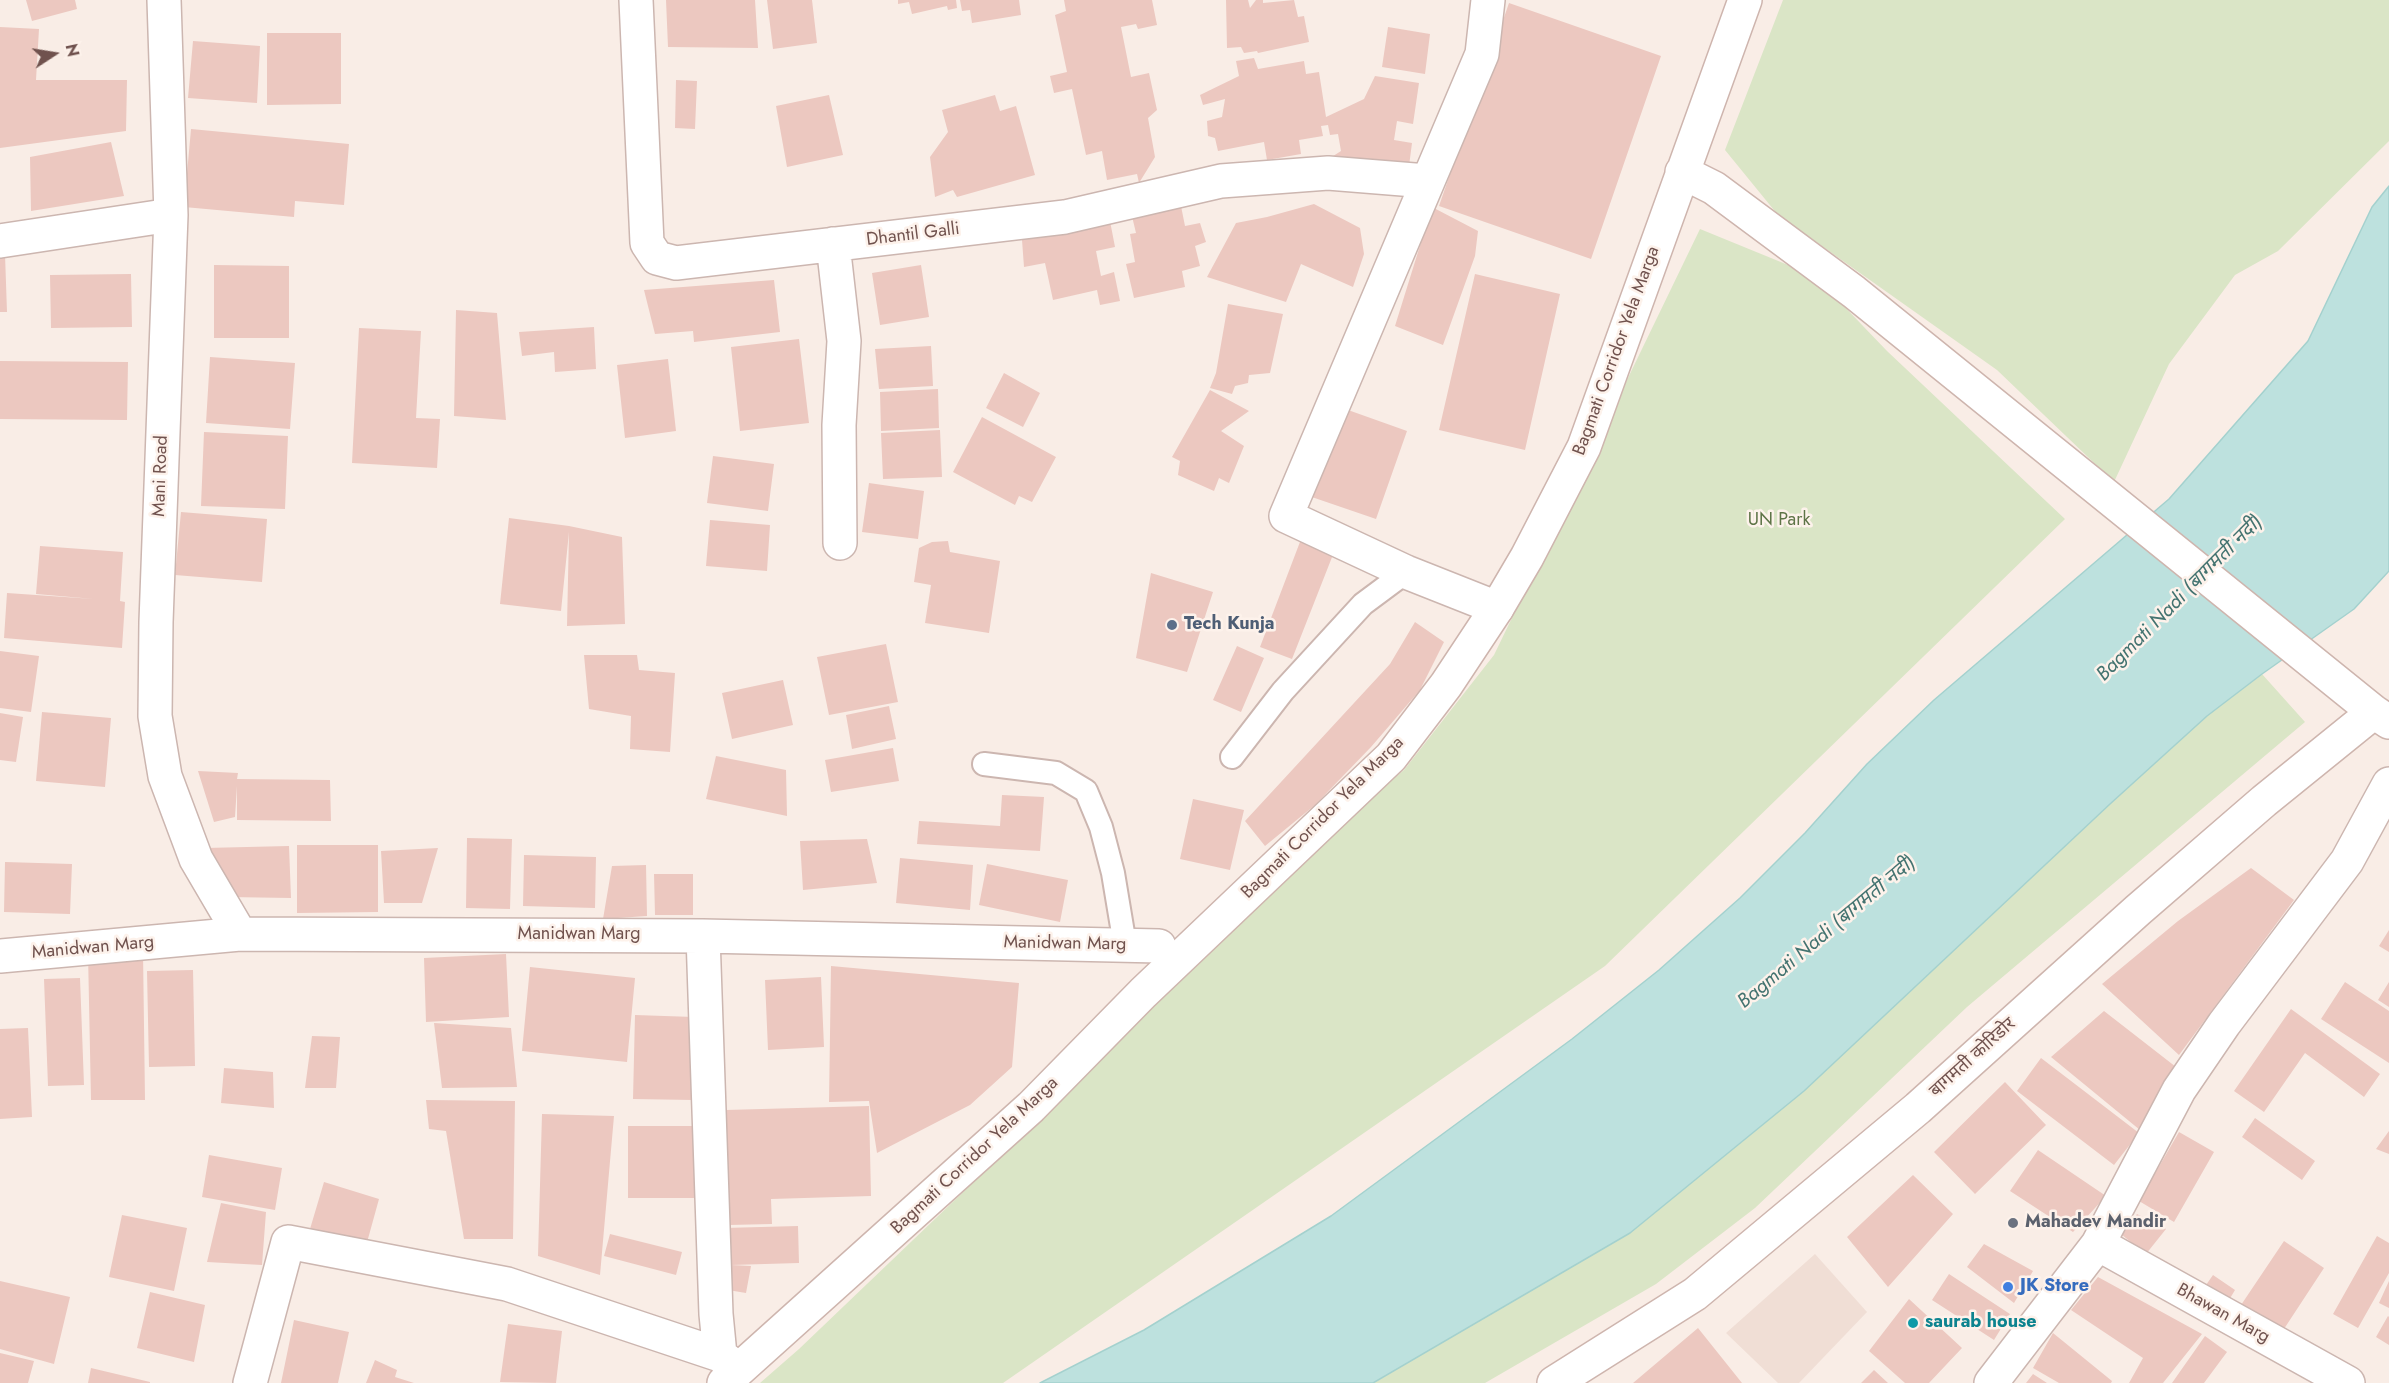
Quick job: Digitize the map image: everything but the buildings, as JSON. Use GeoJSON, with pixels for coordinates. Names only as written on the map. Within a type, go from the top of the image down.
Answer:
{"type":"FeatureCollection","features":[{"type":"Feature","properties":{"kind":"street","name":"Mani Road"},"geometry":{"type":"LineString","coordinates":[[164,0],[171,215],[156,622],[155,716],[165,776],[196,859],[240,934]]}},
{"type":"Feature","properties":{"kind":"street","name":"Dhantil Galli"},"geometry":{"type":"LineString","coordinates":[[636,0],[647,243],[657,258],[676,263],[1065,217],[1221,181],[1328,172],[1427,181]]}},
{"type":"Feature","properties":{"kind":"street"},"geometry":{"type":"LineString","coordinates":[[1488,0],[1482,54],[1286,516],[1406,572],[1497,608]]}},
{"type":"Feature","properties":{"kind":"street","name":"Bagmati Corridor Yela Marga"},"geometry":{"type":"LineString","coordinates":[[728,1369],[1031,1107],[1143,993],[1390,757],[1446,685],[1497,608],[1527,557],[1584,447],[1745,0]]}},
{"type":"Feature","properties":{"kind":"street"},"geometry":{"type":"LineString","coordinates":[[1682,172],[1714,188],[1854,292],[2382,717]]}},
{"type":"Feature","properties":{"kind":"street"},"geometry":{"type":"LineString","coordinates":[[0,241],[171,215]]}},
{"type":"Feature","properties":{"kind":"street"},"geometry":{"type":"LineString","coordinates":[[833,244],[844,341],[839,425],[840,543]]}},
{"type":"Feature","properties":{"kind":"street","name":"बागमती कोरिडोर"},"geometry":{"type":"LineString","coordinates":[[1554,1383],[1695,1294],[1918,1108],[2129,917],[2264,801],[2382,717]]}},
{"type":"Feature","properties":{"kind":"street"},"geometry":{"type":"LineString","coordinates":[[1990,1383],[2098,1244],[2179,1090],[2224,1024],[2347,861],[2389,784]]}},
{"type":"Feature","properties":{"kind":"street","name":"Manidwan Marg"},"geometry":{"type":"LineString","coordinates":[[0,956],[240,934],[703,936],[1158,946]]}},
{"type":"Feature","properties":{"kind":"street"},"geometry":{"type":"LineString","coordinates":[[703,936],[716,1314],[728,1369]]}},
{"type":"Feature","properties":{"kind":"street"},"geometry":{"type":"LineString","coordinates":[[250,1383],[288,1242],[507,1284],[728,1369]]}},
{"type":"Feature","properties":{"kind":"street","name":"Bhawan Marg"},"geometry":{"type":"LineString","coordinates":[[2098,1244],[2348,1383]]}},
{"type":"Feature","properties":{"kind":"lane"},"geometry":{"type":"LineString","coordinates":[[1232,757],[1283,691],[1363,604],[1406,572]]}},
{"type":"Feature","properties":{"kind":"lane"},"geometry":{"type":"LineString","coordinates":[[984,764],[1056,773],[1086,791],[1101,827],[1110,862],[1125,945]]}},
{"type":"Feature","properties":{"kind":"shaded area"},"geometry":{"type":"Polygon","coordinates":[[[1815,1254],[1867,1312],[1799,1383],[1778,1383],[1726,1333],[1815,1254]]]}},
{"type":"Feature","properties":{"kind":"green space"},"geometry":{"type":"Polygon","coordinates":[[[1783,0],[2389,0],[2389,141],[2278,251],[2235,275],[2169,364],[2114,482],[1997,370],[1778,215],[1725,150],[1783,0]]]}},
{"type":"Feature","properties":{"kind":"green space","name":"UN Park"},"geometry":{"type":"Polygon","coordinates":[[[1700,229],[1815,276],[1887,351],[2065,519],[1605,966],[1003,1383],[760,1383],[799,1349],[1073,1087],[1325,831],[1404,770],[1494,655],[1700,229]]]}},
{"type":"Feature","properties":{"kind":"green space"},"geometry":{"type":"Polygon","coordinates":[[[2262,674],[2305,722],[1967,1007],[1755,1208],[1656,1284],[1485,1383],[1373,1383],[1630,1233],[1804,1091],[2110,804],[2207,716],[2262,674]]]}},
{"type":"Feature","properties":{"kind":"water","name":"Bagmati Nadi (बागमती नदी)"},"geometry":{"type":"Polygon","coordinates":[[[2389,186],[2389,571],[2354,609],[2207,716],[1804,1091],[1630,1233],[1373,1383],[1040,1383],[1144,1330],[1331,1216],[1572,1039],[1659,970],[1740,898],[1805,833],[1867,764],[1934,700],[2169,499],[2308,341],[2372,207],[2389,186]]]}},
{"type":"Feature","properties":{"kind":"place","name":"Tech Kunja"},"geometry":{"type":"Point","coordinates":[1172,625]}},
{"type":"Feature","properties":{"kind":"place","name":"Mahadev Mandir"},"geometry":{"type":"Point","coordinates":[2013,1223]}},
{"type":"Feature","properties":{"kind":"place","name":"JK Store"},"geometry":{"type":"Point","coordinates":[2008,1287]}},
{"type":"Feature","properties":{"kind":"place","name":"saurab house"},"geometry":{"type":"Point","coordinates":[1913,1323]}}]}
